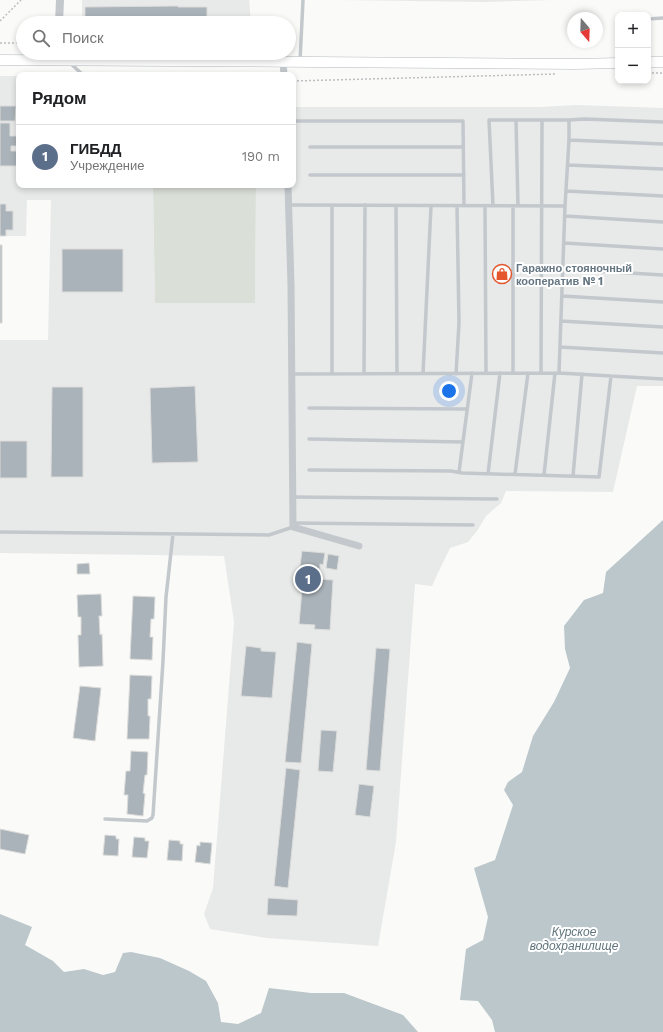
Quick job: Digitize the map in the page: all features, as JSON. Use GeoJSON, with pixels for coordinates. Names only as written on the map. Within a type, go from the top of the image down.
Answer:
{"type":"FeatureCollection","features":[{"type":"Feature","properties":{"kind":"main road"},"geometry":{"type":"LineString","coordinates":[[0,60],[16,59]]}},
{"type":"Feature","properties":{"kind":"main road"},"geometry":{"type":"LineString","coordinates":[[263,60],[283,62],[615,63]]}},
{"type":"Feature","properties":{"kind":"main road"},"geometry":{"type":"LineString","coordinates":[[651,62],[663,62]]}},
{"type":"Feature","properties":{"kind":"street"},"geometry":{"type":"LineString","coordinates":[[59,16],[60,0]]}},
{"type":"Feature","properties":{"kind":"street"},"geometry":{"type":"LineString","coordinates":[[283,62],[284,72]]}},
{"type":"Feature","properties":{"kind":"street"},"geometry":{"type":"LineString","coordinates":[[288,188],[291,285],[293,525],[359,546]]}},
{"type":"Feature","properties":{"kind":"lane"},"geometry":{"type":"LineString","coordinates":[[300,62],[303,0]]}},
{"type":"Feature","properties":{"kind":"lane"},"geometry":{"type":"LineString","coordinates":[[651,19],[663,18]]}},
{"type":"Feature","properties":{"kind":"lane"},"geometry":{"type":"LineString","coordinates":[[65,60],[79,72]]}},
{"type":"Feature","properties":{"kind":"lane"},"geometry":{"type":"LineString","coordinates":[[493,206],[489,120],[584,119],[663,122]]}},
{"type":"Feature","properties":{"kind":"lane"},"geometry":{"type":"LineString","coordinates":[[516,120],[518,206]]}},
{"type":"Feature","properties":{"kind":"lane"},"geometry":{"type":"LineString","coordinates":[[541,373],[542,120]]}},
{"type":"Feature","properties":{"kind":"lane"},"geometry":{"type":"LineString","coordinates":[[544,475],[560,347],[569,120]]}},
{"type":"Feature","properties":{"kind":"lane"},"geometry":{"type":"LineString","coordinates":[[296,121],[463,121],[464,206]]}},
{"type":"Feature","properties":{"kind":"lane"},"geometry":{"type":"LineString","coordinates":[[569,140],[663,144]]}},
{"type":"Feature","properties":{"kind":"lane"},"geometry":{"type":"LineString","coordinates":[[310,147],[463,147]]}},
{"type":"Feature","properties":{"kind":"lane"},"geometry":{"type":"LineString","coordinates":[[568,165],[663,169]]}},
{"type":"Feature","properties":{"kind":"lane"},"geometry":{"type":"LineString","coordinates":[[310,175],[464,175]]}},
{"type":"Feature","properties":{"kind":"lane"},"geometry":{"type":"LineString","coordinates":[[566,191],[663,196]]}},
{"type":"Feature","properties":{"kind":"lane"},"geometry":{"type":"LineString","coordinates":[[289,205],[565,206]]}},
{"type":"Feature","properties":{"kind":"lane"},"geometry":{"type":"LineString","coordinates":[[332,205],[332,374]]}},
{"type":"Feature","properties":{"kind":"lane"},"geometry":{"type":"LineString","coordinates":[[364,374],[365,205]]}},
{"type":"Feature","properties":{"kind":"lane"},"geometry":{"type":"LineString","coordinates":[[396,206],[397,374]]}},
{"type":"Feature","properties":{"kind":"lane"},"geometry":{"type":"LineString","coordinates":[[423,374],[431,206]]}},
{"type":"Feature","properties":{"kind":"lane"},"geometry":{"type":"LineString","coordinates":[[456,374],[459,323],[457,206]]}},
{"type":"Feature","properties":{"kind":"lane"},"geometry":{"type":"LineString","coordinates":[[484,206],[486,374]]}},
{"type":"Feature","properties":{"kind":"lane"},"geometry":{"type":"LineString","coordinates":[[513,206],[514,373]]}},
{"type":"Feature","properties":{"kind":"lane"},"geometry":{"type":"LineString","coordinates":[[565,216],[663,222]]}},
{"type":"Feature","properties":{"kind":"lane"},"geometry":{"type":"LineString","coordinates":[[564,243],[663,249]]}},
{"type":"Feature","properties":{"kind":"lane"},"geometry":{"type":"LineString","coordinates":[[563,269],[663,275]]}},
{"type":"Feature","properties":{"kind":"lane"},"geometry":{"type":"LineString","coordinates":[[562,296],[663,302]]}},
{"type":"Feature","properties":{"kind":"lane"},"geometry":{"type":"LineString","coordinates":[[561,321],[663,327]]}},
{"type":"Feature","properties":{"kind":"lane"},"geometry":{"type":"LineString","coordinates":[[560,347],[663,353]]}},
{"type":"Feature","properties":{"kind":"lane"},"geometry":{"type":"LineString","coordinates":[[488,474],[500,373]]}},
{"type":"Feature","properties":{"kind":"lane"},"geometry":{"type":"LineString","coordinates":[[515,474],[528,373]]}},
{"type":"Feature","properties":{"kind":"lane"},"geometry":{"type":"LineString","coordinates":[[292,374],[557,373],[663,379]]}},
{"type":"Feature","properties":{"kind":"lane"},"geometry":{"type":"LineString","coordinates":[[459,472],[472,374]]}},
{"type":"Feature","properties":{"kind":"lane"},"geometry":{"type":"LineString","coordinates":[[573,476],[582,374]]}},
{"type":"Feature","properties":{"kind":"lane"},"geometry":{"type":"LineString","coordinates":[[309,470],[451,471],[488,474],[599,476],[611,376]]}},
{"type":"Feature","properties":{"kind":"lane"},"geometry":{"type":"LineString","coordinates":[[309,408],[467,409]]}},
{"type":"Feature","properties":{"kind":"lane"},"geometry":{"type":"LineString","coordinates":[[309,439],[463,442]]}},
{"type":"Feature","properties":{"kind":"lane"},"geometry":{"type":"LineString","coordinates":[[293,497],[498,499]]}},
{"type":"Feature","properties":{"kind":"lane"},"geometry":{"type":"LineString","coordinates":[[0,532],[269,535],[293,525],[473,525]]}},
{"type":"Feature","properties":{"kind":"lane"},"geometry":{"type":"LineString","coordinates":[[104,819],[147,821],[152,818],[153,815],[166,598],[173,534]]}},
{"type":"Feature","properties":{"kind":"path"},"geometry":{"type":"LineString","coordinates":[[0,21],[21,0]]}},
{"type":"Feature","properties":{"kind":"path"},"geometry":{"type":"LineString","coordinates":[[0,43],[16,43]]}},
{"type":"Feature","properties":{"kind":"path"},"geometry":{"type":"LineString","coordinates":[[651,72],[663,72]]}},
{"type":"Feature","properties":{"kind":"path"},"geometry":{"type":"LineString","coordinates":[[296,81],[557,74]]}},
{"type":"Feature","properties":{"kind":"shaded area"},"geometry":{"type":"Polygon","coordinates":[[[82,0],[249,0],[250,16],[82,16],[82,0]]]}},
{"type":"Feature","properties":{"kind":"shaded area"},"geometry":{"type":"Polygon","coordinates":[[[341,0],[551,0],[484,2],[341,0]]]}},
{"type":"Feature","properties":{"kind":"shaded area"},"geometry":{"type":"Polygon","coordinates":[[[0,76],[16,76],[16,188],[153,188],[155,303],[255,303],[256,188],[296,188],[296,107],[539,107],[578,105],[663,108],[663,386],[637,386],[613,492],[506,491],[501,503],[486,516],[468,542],[450,548],[432,586],[415,584],[396,842],[378,946],[267,938],[210,929],[204,914],[213,888],[234,622],[224,556],[0,553],[0,340],[48,340],[51,200],[27,200],[26,236],[0,236],[0,76]]]}},
{"type":"Feature","properties":{"kind":"shaded area"},"geometry":{"type":"Polygon","coordinates":[[[153,188],[256,188],[255,303],[155,303],[153,188]]]}},
{"type":"Feature","properties":{"kind":"water","name":"Курское водохранилище"},"geometry":{"type":"Polygon","coordinates":[[[663,520],[663,1032],[495,1032],[492,1020],[478,1001],[460,1000],[466,949],[483,940],[488,917],[474,868],[495,860],[513,805],[504,790],[508,782],[522,772],[533,736],[554,702],[570,668],[565,649],[564,626],[584,600],[603,593],[606,572],[663,520]]]}},
{"type":"Feature","properties":{"kind":"water"},"geometry":{"type":"Polygon","coordinates":[[[0,914],[32,927],[25,945],[53,961],[64,972],[84,969],[103,975],[115,972],[123,953],[131,952],[160,958],[189,971],[206,981],[218,1003],[221,1022],[238,1024],[261,1013],[269,988],[311,993],[344,993],[403,1015],[418,1032],[0,1032],[0,914]]]}},
{"type":"Feature","properties":{"kind":"building"},"geometry":{"type":"Polygon","coordinates":[[[85,7],[207,7],[207,16],[85,16],[85,7]]]}},
{"type":"Feature","properties":{"kind":"building"},"geometry":{"type":"Polygon","coordinates":[[[0,106],[16,106],[15,121],[0,121],[0,106]]]}},
{"type":"Feature","properties":{"kind":"building"},"geometry":{"type":"Polygon","coordinates":[[[0,123],[10,123],[10,136],[16,136],[16,146],[11,146],[11,151],[16,151],[16,166],[0,166],[0,123]]]}},
{"type":"Feature","properties":{"kind":"building"},"geometry":{"type":"Polygon","coordinates":[[[0,204],[6,204],[6,211],[13,211],[13,230],[6,230],[6,236],[0,236],[0,204]]]}},
{"type":"Feature","properties":{"kind":"building"},"geometry":{"type":"Polygon","coordinates":[[[0,245],[2,245],[2,323],[0,323],[0,245]]]}},
{"type":"Feature","properties":{"kind":"building"},"geometry":{"type":"Polygon","coordinates":[[[62,249],[123,249],[123,292],[62,292],[62,249]]]}},
{"type":"Feature","properties":{"kind":"building"},"geometry":{"type":"Polygon","coordinates":[[[195,386],[198,462],[152,463],[150,388],[195,386]]]}},
{"type":"Feature","properties":{"kind":"building"},"geometry":{"type":"Polygon","coordinates":[[[52,387],[83,387],[83,477],[51,477],[52,387]]]}},
{"type":"Feature","properties":{"kind":"building"},"geometry":{"type":"Polygon","coordinates":[[[0,441],[27,441],[27,478],[0,478],[0,441]]]}},
{"type":"Feature","properties":{"kind":"building"},"geometry":{"type":"Polygon","coordinates":[[[302,551],[325,553],[323,565],[320,564],[320,569],[300,566],[302,551]]]}},
{"type":"Feature","properties":{"kind":"building"},"geometry":{"type":"Polygon","coordinates":[[[328,554],[339,556],[337,570],[326,568],[328,554]]]}},
{"type":"Feature","properties":{"kind":"building"},"geometry":{"type":"Polygon","coordinates":[[[89,563],[90,574],[77,574],[77,564],[89,563]]]}},
{"type":"Feature","properties":{"kind":"building"},"geometry":{"type":"Polygon","coordinates":[[[303,578],[333,580],[330,630],[314,629],[315,625],[299,624],[303,578]]]}},
{"type":"Feature","properties":{"kind":"building"},"geometry":{"type":"Polygon","coordinates":[[[101,594],[102,616],[99,616],[100,635],[102,634],[103,666],[79,667],[78,635],[81,635],[81,617],[78,617],[77,595],[101,594]]]}},
{"type":"Feature","properties":{"kind":"building"},"geometry":{"type":"Polygon","coordinates":[[[133,596],[155,597],[154,619],[151,619],[150,637],[153,637],[152,660],[130,659],[133,596]]]}},
{"type":"Feature","properties":{"kind":"building"},"geometry":{"type":"Polygon","coordinates":[[[297,642],[312,644],[301,763],[285,762],[297,642]]]}},
{"type":"Feature","properties":{"kind":"building"},"geometry":{"type":"Polygon","coordinates":[[[246,646],[261,648],[261,651],[276,652],[272,698],[241,696],[246,646]]]}},
{"type":"Feature","properties":{"kind":"building"},"geometry":{"type":"Polygon","coordinates":[[[376,648],[390,649],[380,771],[366,770],[376,648]]]}},
{"type":"Feature","properties":{"kind":"building"},"geometry":{"type":"Polygon","coordinates":[[[130,675],[152,676],[151,699],[148,699],[148,716],[150,716],[149,739],[127,739],[130,675]]]}},
{"type":"Feature","properties":{"kind":"building"},"geometry":{"type":"Polygon","coordinates":[[[80,686],[101,688],[95,741],[73,738],[80,686]]]}},
{"type":"Feature","properties":{"kind":"building"},"geometry":{"type":"Polygon","coordinates":[[[321,730],[337,731],[333,772],[318,771],[321,730]]]}},
{"type":"Feature","properties":{"kind":"building"},"geometry":{"type":"Polygon","coordinates":[[[131,751],[148,752],[147,775],[145,775],[143,793],[145,794],[143,816],[127,814],[128,795],[124,795],[126,771],[130,771],[131,751]]]}},
{"type":"Feature","properties":{"kind":"building"},"geometry":{"type":"Polygon","coordinates":[[[286,768],[300,770],[288,888],[274,886],[286,768]]]}},
{"type":"Feature","properties":{"kind":"building"},"geometry":{"type":"Polygon","coordinates":[[[359,784],[374,786],[370,817],[355,815],[359,784]]]}},
{"type":"Feature","properties":{"kind":"building"},"geometry":{"type":"Polygon","coordinates":[[[0,829],[29,835],[25,854],[0,849],[0,829]]]}},
{"type":"Feature","properties":{"kind":"building"},"geometry":{"type":"Polygon","coordinates":[[[105,835],[116,836],[116,839],[119,839],[118,856],[103,855],[105,835]]]}},
{"type":"Feature","properties":{"kind":"building"},"geometry":{"type":"Polygon","coordinates":[[[134,837],[145,838],[145,841],[149,841],[147,858],[132,857],[134,837]]]}},
{"type":"Feature","properties":{"kind":"building"},"geometry":{"type":"Polygon","coordinates":[[[169,840],[180,841],[180,844],[183,844],[182,861],[167,860],[169,840]]]}},
{"type":"Feature","properties":{"kind":"building"},"geometry":{"type":"Polygon","coordinates":[[[200,842],[212,843],[210,864],[195,862],[197,845],[200,846],[200,842]]]}},
{"type":"Feature","properties":{"kind":"building"},"geometry":{"type":"Polygon","coordinates":[[[268,898],[298,900],[297,916],[267,915],[268,898]]]}},
{"type":"Feature","properties":{"kind":"place","name":"Гаражно стояночный кооператив № 1"},"geometry":{"type":"Point","coordinates":[502,274]}},
{"type":"Feature","properties":{"kind":"place","name":"ГИБДД"},"geometry":{"type":"Point","coordinates":[308,579]}}]}
